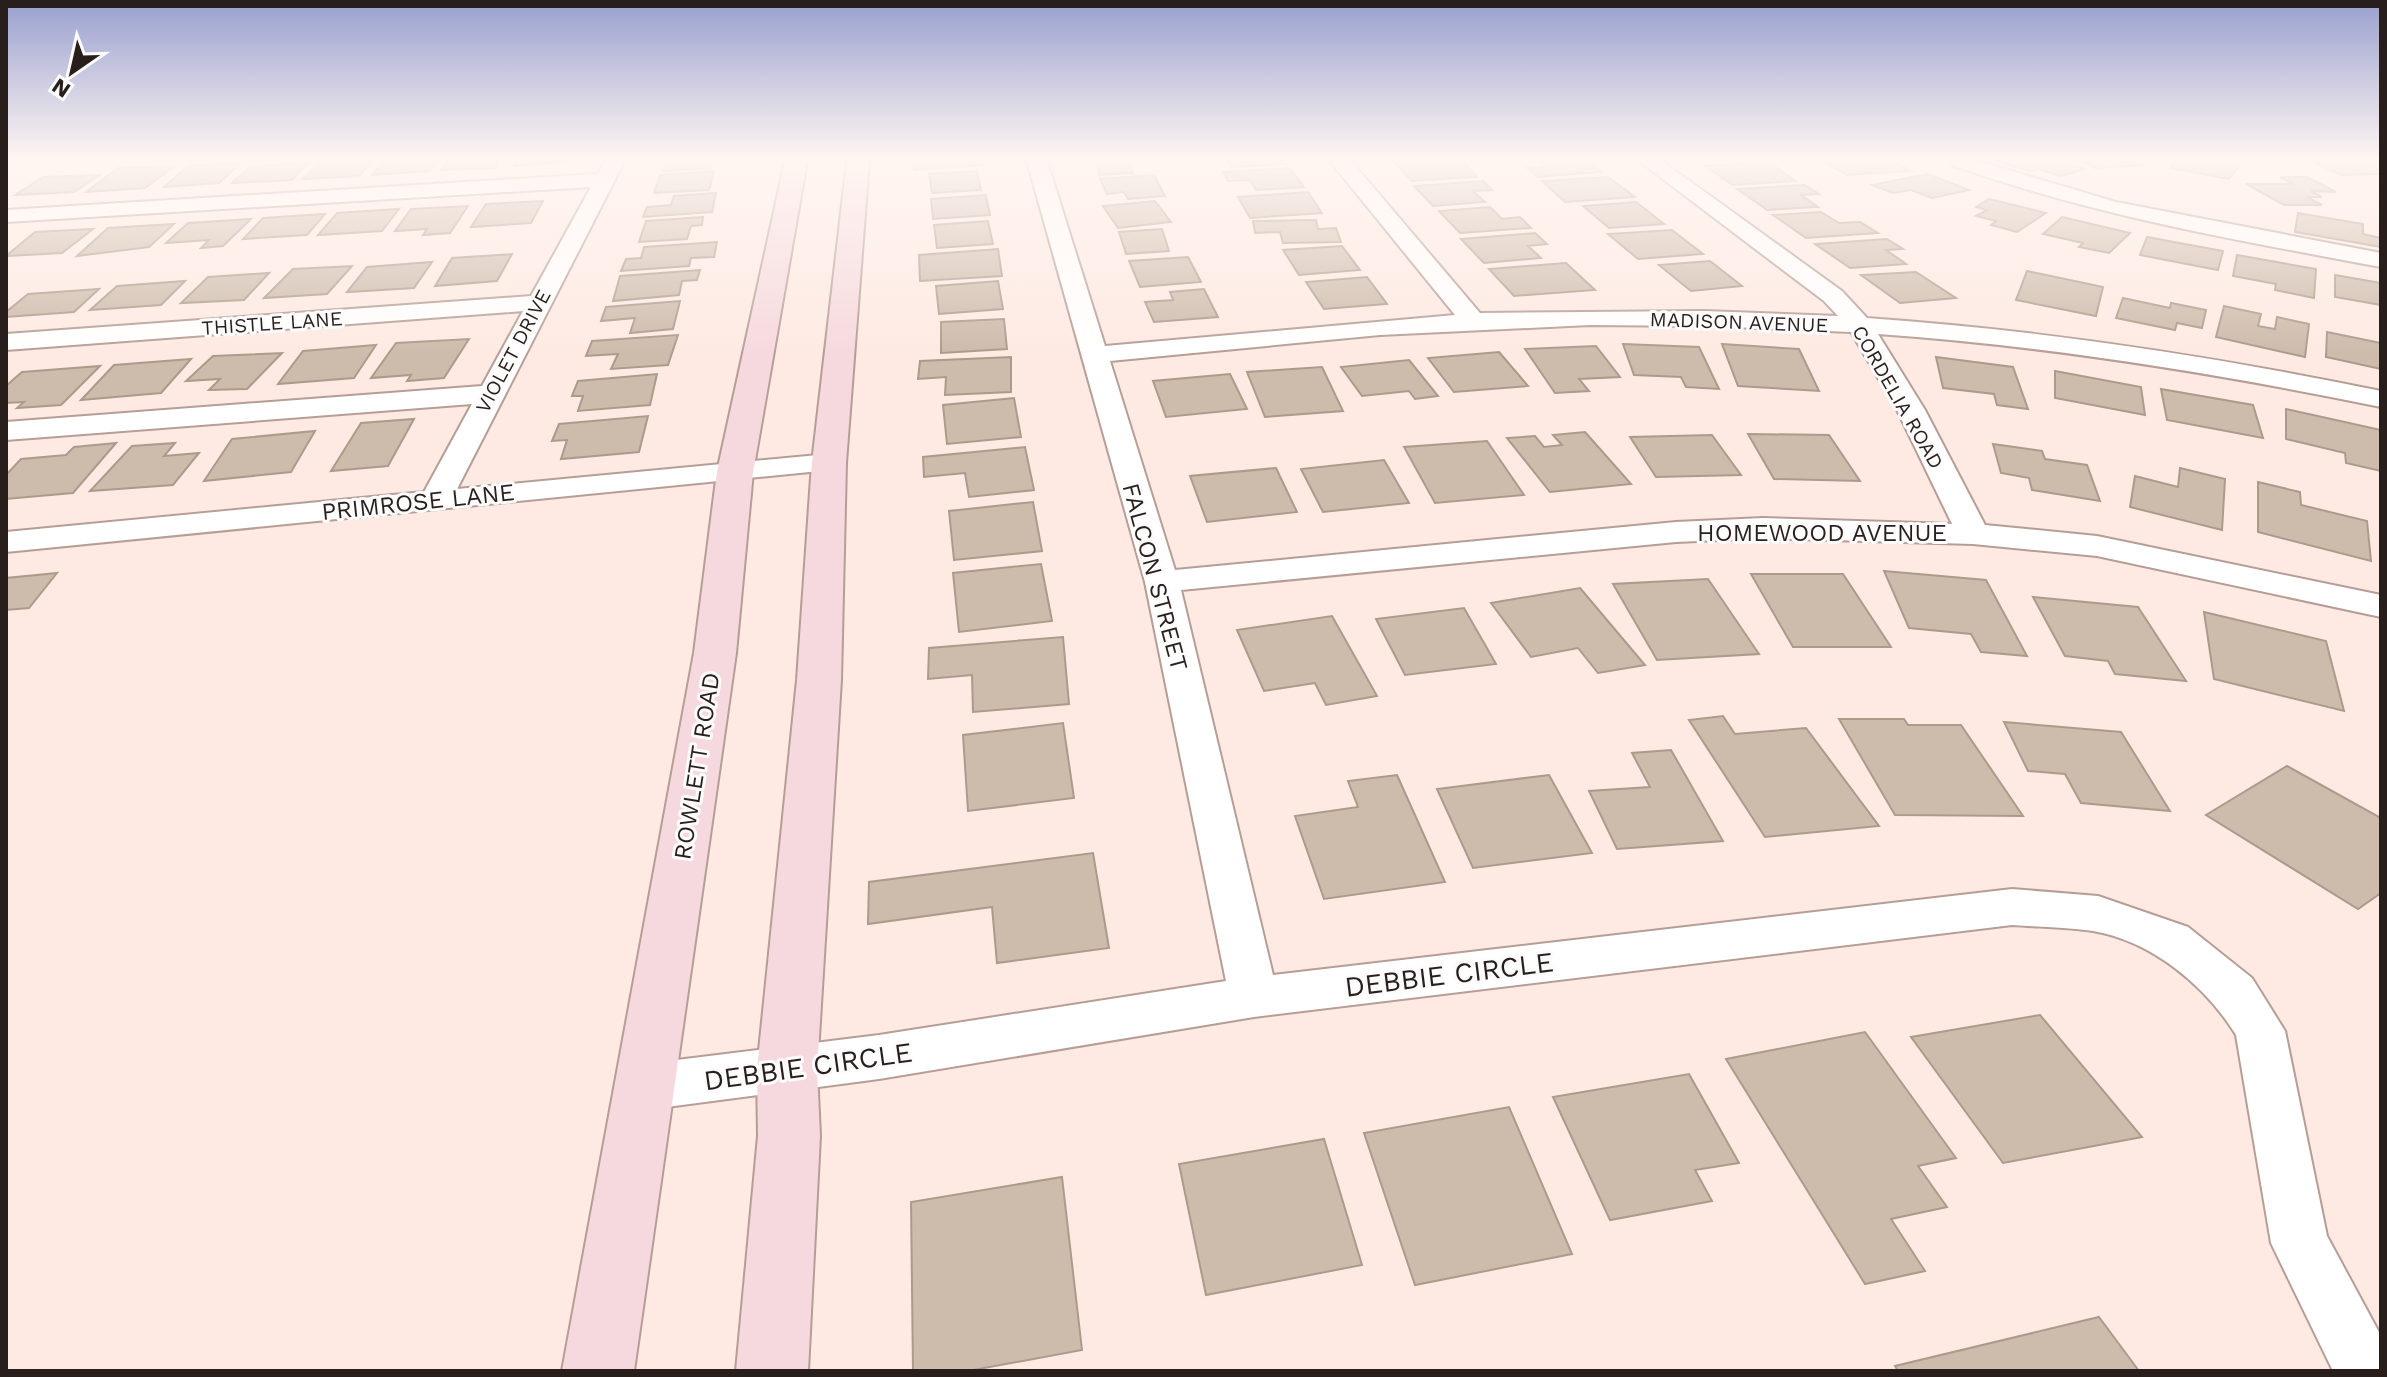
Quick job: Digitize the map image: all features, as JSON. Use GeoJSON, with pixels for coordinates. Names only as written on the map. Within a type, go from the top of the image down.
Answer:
{"type":"FeatureCollection","features":[{"type":"Feature","properties":{"kind":"main road","name":"ROWLETT ROAD"},"geometry":{"type":"LineString","coordinates":[[598,1371],[715,653],[735,472],[783,225]]}},
{"type":"Feature","properties":{"kind":"main road"},"geometry":{"type":"LineString","coordinates":[[772,1371],[789,1136],[787,1070],[819,680],[829,463],[852,225]]}},
{"type":"Feature","properties":{"kind":"street","name":"VIOLET DRIVE"},"geometry":{"type":"LineString","coordinates":[[436,499],[580,225]]}},
{"type":"Feature","properties":{"kind":"street","name":"FALCON STREET"},"geometry":{"type":"LineString","coordinates":[[1056,225],[1162,582],[1254,997]]}},
{"type":"Feature","properties":{"kind":"street"},"geometry":{"type":"LineString","coordinates":[[1393,225],[1473,321]]}},
{"type":"Feature","properties":{"kind":"street","name":"CORDELIA ROAD"},"geometry":{"type":"LineString","coordinates":[[1737,225],[1833,296],[1861,327],[1911,410],[1973,534]]}},
{"type":"Feature","properties":{"kind":"street"},"geometry":{"type":"LineString","coordinates":[[2206,225],[2381,260]]}},
{"type":"Feature","properties":{"kind":"street","name":"THISTLE LANE"},"geometry":{"type":"LineString","coordinates":[[6,342],[538,303]]}},
{"type":"Feature","properties":{"kind":"street","name":"MADISON AVENUE"},"geometry":{"type":"LineString","coordinates":[[1093,355],[1473,321],[1615,318],[1773,321],[2123,350],[2264,373],[2381,399]]}},
{"type":"Feature","properties":{"kind":"street"},"geometry":{"type":"LineString","coordinates":[[6,431],[491,394]]}},
{"type":"Feature","properties":{"kind":"street","name":"PRIMROSE LANE"},"geometry":{"type":"LineString","coordinates":[[6,542],[829,463]]}},
{"type":"Feature","properties":{"kind":"street","name":"HOMEWOOD AVENUE"},"geometry":{"type":"LineString","coordinates":[[1162,582],[1676,532],[1763,528],[1973,534],[2097,546],[2381,606]]}},
{"type":"Feature","properties":{"kind":"street","name":"DEBBIE CIRCLE"},"geometry":{"type":"LineString","coordinates":[[644,1087],[787,1070],[1254,997],[2012,907],[2098,914],[2171,940],[2235,992],[2260,1031],[2300,1243],[2366,1371]]}},
{"type":"Feature","properties":{"kind":"building"},"geometry":{"type":"Polygon","coordinates":[[[173,225],[149,247],[77,256],[108,228],[173,225]]]}},
{"type":"Feature","properties":{"kind":"building"},"geometry":{"type":"Polygon","coordinates":[[[186,225],[245,225],[223,246],[201,248],[209,240],[166,243],[186,225]]]}},
{"type":"Feature","properties":{"kind":"building"},"geometry":{"type":"Polygon","coordinates":[[[256,225],[315,225],[307,235],[243,239],[256,225]]]}},
{"type":"Feature","properties":{"kind":"building"},"geometry":{"type":"Polygon","coordinates":[[[326,225],[386,225],[382,231],[318,235],[326,225]]]}},
{"type":"Feature","properties":{"kind":"building"},"geometry":{"type":"Polygon","coordinates":[[[399,225],[455,225],[450,233],[423,235],[427,229],[395,231],[399,225]]]}},
{"type":"Feature","properties":{"kind":"building"},"geometry":{"type":"Polygon","coordinates":[[[645,225],[699,225],[691,226],[687,239],[639,242],[645,225]]]}},
{"type":"Feature","properties":{"kind":"building"},"geometry":{"type":"Polygon","coordinates":[[[934,225],[989,225],[993,244],[937,248],[934,225]]]}},
{"type":"Feature","properties":{"kind":"building"},"geometry":{"type":"Polygon","coordinates":[[[1254,225],[1317,225],[1318,229],[1336,228],[1341,242],[1283,243],[1280,232],[1255,233],[1254,225]]]}},
{"type":"Feature","properties":{"kind":"building"},"geometry":{"type":"Polygon","coordinates":[[[1453,225],[1528,225],[1531,228],[1460,233],[1453,225]]]}},
{"type":"Feature","properties":{"kind":"building"},"geometry":{"type":"Polygon","coordinates":[[[1606,225],[1647,225],[1609,228],[1606,225]]]}},
{"type":"Feature","properties":{"kind":"building"},"geometry":{"type":"Polygon","coordinates":[[[1788,225],[1865,225],[1878,233],[1806,238],[1788,225]]]}},
{"type":"Feature","properties":{"kind":"building"},"geometry":{"type":"Polygon","coordinates":[[[1992,225],[2027,225],[2017,232],[1992,225]]]}},
{"type":"Feature","properties":{"kind":"building"},"geometry":{"type":"Polygon","coordinates":[[[2053,225],[2097,225],[2130,233],[2109,253],[2079,247],[2083,243],[2043,234],[2053,225]]]}},
{"type":"Feature","properties":{"kind":"building"},"geometry":{"type":"Polygon","coordinates":[[[2296,225],[2363,225],[2363,234],[2381,238],[2381,247],[2295,232],[2296,225]]]}},
{"type":"Feature","properties":{"kind":"building"},"geometry":{"type":"Polygon","coordinates":[[[93,229],[62,253],[6,256],[35,232],[93,229]]]}},
{"type":"Feature","properties":{"kind":"building"},"geometry":{"type":"Polygon","coordinates":[[[1162,229],[1169,251],[1126,254],[1119,232],[1162,229]]]}},
{"type":"Feature","properties":{"kind":"building"},"geometry":{"type":"Polygon","coordinates":[[[1672,230],[1703,254],[1638,259],[1608,234],[1672,230]]]}},
{"type":"Feature","properties":{"kind":"building"},"geometry":{"type":"Polygon","coordinates":[[[1535,233],[1547,244],[1528,246],[1541,258],[1484,263],[1461,239],[1535,233]]]}},
{"type":"Feature","properties":{"kind":"building"},"geometry":{"type":"Polygon","coordinates":[[[2147,237],[2223,251],[2218,270],[2140,255],[2147,237]]]}},
{"type":"Feature","properties":{"kind":"building"},"geometry":{"type":"Polygon","coordinates":[[[1887,239],[1903,249],[1886,250],[1906,264],[1850,268],[1815,244],[1887,239]]]}},
{"type":"Feature","properties":{"kind":"building"},"geometry":{"type":"Polygon","coordinates":[[[717,242],[714,257],[691,258],[689,266],[621,271],[626,259],[641,258],[644,247],[717,242]]]}},
{"type":"Feature","properties":{"kind":"building"},"geometry":{"type":"Polygon","coordinates":[[[1342,246],[1360,270],[1299,275],[1283,250],[1342,246]]]}},
{"type":"Feature","properties":{"kind":"building"},"geometry":{"type":"Polygon","coordinates":[[[998,249],[1002,276],[920,281],[919,255],[998,249]]]}},
{"type":"Feature","properties":{"kind":"building"},"geometry":{"type":"Polygon","coordinates":[[[512,254],[497,281],[435,286],[452,258],[512,254]]]}},
{"type":"Feature","properties":{"kind":"building"},"geometry":{"type":"Polygon","coordinates":[[[2237,255],[2316,269],[2314,298],[2275,290],[2276,284],[2233,276],[2237,255]]]}},
{"type":"Feature","properties":{"kind":"building"},"geometry":{"type":"Polygon","coordinates":[[[1188,257],[1201,282],[1140,287],[1129,261],[1188,257]]]}},
{"type":"Feature","properties":{"kind":"building"},"geometry":{"type":"Polygon","coordinates":[[[1710,261],[1742,286],[1691,291],[1659,265],[1710,261]]]}},
{"type":"Feature","properties":{"kind":"building"},"geometry":{"type":"Polygon","coordinates":[[[432,262],[414,288],[347,292],[367,267],[432,262]]]}},
{"type":"Feature","properties":{"kind":"building"},"geometry":{"type":"Polygon","coordinates":[[[1566,263],[1595,290],[1514,296],[1489,269],[1566,263]]]}},
{"type":"Feature","properties":{"kind":"building"},"geometry":{"type":"Polygon","coordinates":[[[352,266],[327,294],[264,298],[293,269],[352,266]]]}},
{"type":"Feature","properties":{"kind":"building"},"geometry":{"type":"Polygon","coordinates":[[[700,270],[697,280],[682,281],[679,295],[613,301],[620,276],[700,270]]]}},
{"type":"Feature","properties":{"kind":"building"},"geometry":{"type":"Polygon","coordinates":[[[2027,271],[2103,287],[2096,316],[2016,300],[2027,271]]]}},
{"type":"Feature","properties":{"kind":"building"},"geometry":{"type":"Polygon","coordinates":[[[1916,272],[1956,298],[1900,303],[1861,275],[1916,272]]]}},
{"type":"Feature","properties":{"kind":"building"},"geometry":{"type":"Polygon","coordinates":[[[269,273],[244,300],[181,303],[208,277],[269,273]]]}},
{"type":"Feature","properties":{"kind":"building"},"geometry":{"type":"Polygon","coordinates":[[[2335,275],[2381,283],[2381,305],[2335,297],[2335,275]]]}},
{"type":"Feature","properties":{"kind":"building"},"geometry":{"type":"Polygon","coordinates":[[[1367,277],[1387,304],[1324,309],[1306,282],[1367,277]]]}},
{"type":"Feature","properties":{"kind":"building"},"geometry":{"type":"Polygon","coordinates":[[[185,281],[161,305],[90,310],[117,286],[185,281]]]}},
{"type":"Feature","properties":{"kind":"building"},"geometry":{"type":"Polygon","coordinates":[[[998,281],[1003,309],[939,314],[936,286],[998,281]]]}},
{"type":"Feature","properties":{"kind":"building"},"geometry":{"type":"Polygon","coordinates":[[[99,289],[74,312],[6,317],[6,312],[28,294],[99,289]]]}},
{"type":"Feature","properties":{"kind":"building"},"geometry":{"type":"Polygon","coordinates":[[[1204,289],[1218,317],[1154,322],[1145,302],[1173,300],[1170,292],[1204,289]]]}},
{"type":"Feature","properties":{"kind":"building"},"geometry":{"type":"Polygon","coordinates":[[[2123,298],[2170,308],[2171,303],[2206,310],[2202,328],[2177,323],[2175,330],[2116,318],[2123,298]]]}},
{"type":"Feature","properties":{"kind":"building"},"geometry":{"type":"Polygon","coordinates":[[[680,301],[673,329],[630,333],[635,318],[601,321],[606,307],[680,301]]]}},
{"type":"Feature","properties":{"kind":"building"},"geometry":{"type":"Polygon","coordinates":[[[2224,306],[2261,314],[2258,326],[2275,329],[2277,317],[2309,324],[2305,357],[2216,337],[2224,306]]]}},
{"type":"Feature","properties":{"kind":"building"},"geometry":{"type":"Polygon","coordinates":[[[1004,319],[1007,349],[941,353],[941,322],[1004,319]]]}},
{"type":"Feature","properties":{"kind":"building"},"geometry":{"type":"Polygon","coordinates":[[[2327,332],[2381,343],[2381,369],[2326,357],[2327,332]]]}},
{"type":"Feature","properties":{"kind":"building"},"geometry":{"type":"Polygon","coordinates":[[[678,335],[668,365],[611,369],[618,354],[586,356],[592,341],[678,335]]]}},
{"type":"Feature","properties":{"kind":"building"},"geometry":{"type":"Polygon","coordinates":[[[469,339],[444,378],[407,381],[411,375],[371,378],[396,343],[469,339]]]}},
{"type":"Feature","properties":{"kind":"building"},"geometry":{"type":"Polygon","coordinates":[[[1623,344],[1699,347],[1719,389],[1686,387],[1681,377],[1634,375],[1623,344]]]}},
{"type":"Feature","properties":{"kind":"building"},"geometry":{"type":"Polygon","coordinates":[[[1722,344],[1799,349],[1819,391],[1738,386],[1722,344]]]}},
{"type":"Feature","properties":{"kind":"building"},"geometry":{"type":"Polygon","coordinates":[[[376,345],[354,378],[278,384],[303,351],[376,345]]]}},
{"type":"Feature","properties":{"kind":"building"},"geometry":{"type":"Polygon","coordinates":[[[1596,346],[1620,377],[1579,379],[1589,391],[1555,393],[1525,349],[1596,346]]]}},
{"type":"Feature","properties":{"kind":"building"},"geometry":{"type":"Polygon","coordinates":[[[1499,352],[1528,386],[1454,392],[1428,358],[1499,352]]]}},
{"type":"Feature","properties":{"kind":"building"},"geometry":{"type":"Polygon","coordinates":[[[282,353],[247,389],[209,390],[220,379],[186,381],[213,356],[282,353]]]}},
{"type":"Feature","properties":{"kind":"building"},"geometry":{"type":"Polygon","coordinates":[[[1011,357],[1011,392],[945,395],[946,377],[918,379],[920,361],[1011,357]]]}},
{"type":"Feature","properties":{"kind":"building"},"geometry":{"type":"Polygon","coordinates":[[[1936,357],[2013,367],[2028,409],[1997,405],[1994,394],[1943,388],[1936,357]]]}},
{"type":"Feature","properties":{"kind":"building"},"geometry":{"type":"Polygon","coordinates":[[[191,359],[161,393],[81,400],[114,365],[191,359]]]}},
{"type":"Feature","properties":{"kind":"building"},"geometry":{"type":"Polygon","coordinates":[[[1409,360],[1438,396],[1415,399],[1409,391],[1362,396],[1341,367],[1409,360]]]}},
{"type":"Feature","properties":{"kind":"building"},"geometry":{"type":"Polygon","coordinates":[[[100,366],[61,405],[17,408],[24,402],[6,403],[6,386],[22,372],[100,366]]]}},
{"type":"Feature","properties":{"kind":"building"},"geometry":{"type":"Polygon","coordinates":[[[1322,367],[1343,411],[1265,417],[1247,372],[1322,367]]]}},
{"type":"Feature","properties":{"kind":"building"},"geometry":{"type":"Polygon","coordinates":[[[2055,371],[2141,387],[2145,415],[2055,398],[2055,371]]]}},
{"type":"Feature","properties":{"kind":"building"},"geometry":{"type":"Polygon","coordinates":[[[657,374],[650,405],[578,411],[583,396],[572,396],[578,381],[657,374]]]}},
{"type":"Feature","properties":{"kind":"building"},"geometry":{"type":"Polygon","coordinates":[[[1230,374],[1247,409],[1166,417],[1153,381],[1230,374]]]}},
{"type":"Feature","properties":{"kind":"building"},"geometry":{"type":"Polygon","coordinates":[[[2161,389],[2253,405],[2263,438],[2167,420],[2161,389]]]}},
{"type":"Feature","properties":{"kind":"building"},"geometry":{"type":"Polygon","coordinates":[[[1014,398],[1021,437],[947,444],[943,405],[1014,398]]]}},
{"type":"Feature","properties":{"kind":"building"},"geometry":{"type":"Polygon","coordinates":[[[2286,409],[2381,430],[2381,471],[2346,463],[2345,453],[2286,439],[2286,409]]]}},
{"type":"Feature","properties":{"kind":"building"},"geometry":{"type":"Polygon","coordinates":[[[648,416],[639,452],[561,459],[567,440],[552,441],[559,424],[648,416]]]}},
{"type":"Feature","properties":{"kind":"building"},"geometry":{"type":"Polygon","coordinates":[[[414,419],[388,466],[331,471],[361,423],[414,419]]]}},
{"type":"Feature","properties":{"kind":"building"},"geometry":{"type":"Polygon","coordinates":[[[315,431],[291,472],[204,481],[232,439],[315,431]]]}},
{"type":"Feature","properties":{"kind":"building"},"geometry":{"type":"Polygon","coordinates":[[[1585,432],[1631,484],[1550,492],[1507,438],[1535,436],[1544,447],[1562,445],[1553,435],[1585,432]]]}},
{"type":"Feature","properties":{"kind":"building"},"geometry":{"type":"Polygon","coordinates":[[[1748,434],[1829,435],[1860,481],[1774,479],[1748,434]]]}},
{"type":"Feature","properties":{"kind":"building"},"geometry":{"type":"Polygon","coordinates":[[[1712,435],[1741,475],[1656,477],[1630,437],[1712,435]]]}},
{"type":"Feature","properties":{"kind":"building"},"geometry":{"type":"Polygon","coordinates":[[[1487,441],[1524,495],[1435,503],[1404,447],[1487,441]]]}},
{"type":"Feature","properties":{"kind":"building"},"geometry":{"type":"Polygon","coordinates":[[[116,443],[73,493],[6,499],[6,475],[21,459],[66,455],[74,447],[116,443]]]}},
{"type":"Feature","properties":{"kind":"building"},"geometry":{"type":"Polygon","coordinates":[[[175,443],[164,456],[199,453],[173,485],[90,491],[132,446],[175,443]]]}},
{"type":"Feature","properties":{"kind":"building"},"geometry":{"type":"Polygon","coordinates":[[[1993,444],[2042,451],[2045,459],[2087,465],[2100,501],[2032,490],[2029,478],[2001,473],[1993,444]]]}},
{"type":"Feature","properties":{"kind":"building"},"geometry":{"type":"Polygon","coordinates":[[[1025,447],[1034,490],[969,497],[965,473],[924,477],[923,457],[1025,447]]]}},
{"type":"Feature","properties":{"kind":"building"},"geometry":{"type":"Polygon","coordinates":[[[1384,460],[1409,503],[1323,512],[1301,469],[1384,460]]]}},
{"type":"Feature","properties":{"kind":"building"},"geometry":{"type":"Polygon","coordinates":[[[1276,468],[1297,512],[1207,522],[1190,476],[1276,468]]]}},
{"type":"Feature","properties":{"kind":"building"},"geometry":{"type":"Polygon","coordinates":[[[2180,468],[2225,479],[2222,530],[2130,507],[2135,476],[2178,487],[2180,468]]]}},
{"type":"Feature","properties":{"kind":"building"},"geometry":{"type":"Polygon","coordinates":[[[2258,482],[2300,492],[2301,505],[2367,521],[2371,561],[2258,532],[2258,482]]]}},
{"type":"Feature","properties":{"kind":"building"},"geometry":{"type":"Polygon","coordinates":[[[1033,502],[1042,551],[954,560],[949,511],[1033,502]]]}},
{"type":"Feature","properties":{"kind":"building"},"geometry":{"type":"Polygon","coordinates":[[[1041,564],[1052,621],[959,632],[953,573],[1041,564]]]}},
{"type":"Feature","properties":{"kind":"building"},"geometry":{"type":"Polygon","coordinates":[[[1884,571],[1986,580],[2027,656],[1981,652],[1971,634],[1909,628],[1884,571]]]}},
{"type":"Feature","properties":{"kind":"building"},"geometry":{"type":"Polygon","coordinates":[[[57,573],[29,608],[6,610],[6,578],[57,573]]]}},
{"type":"Feature","properties":{"kind":"building"},"geometry":{"type":"Polygon","coordinates":[[[1751,574],[1843,574],[1891,647],[1793,647],[1751,574]]]}},
{"type":"Feature","properties":{"kind":"building"},"geometry":{"type":"Polygon","coordinates":[[[1708,579],[1759,654],[1657,660],[1613,584],[1708,579]]]}},
{"type":"Feature","properties":{"kind":"building"},"geometry":{"type":"Polygon","coordinates":[[[1580,588],[1645,665],[1598,673],[1578,648],[1531,657],[1491,603],[1580,588]]]}},
{"type":"Feature","properties":{"kind":"building"},"geometry":{"type":"Polygon","coordinates":[[[2033,597],[2138,607],[2186,681],[2115,674],[2108,661],[2065,656],[2033,597]]]}},
{"type":"Feature","properties":{"kind":"building"},"geometry":{"type":"Polygon","coordinates":[[[1464,608],[1496,664],[1405,675],[1376,619],[1464,608]]]}},
{"type":"Feature","properties":{"kind":"building"},"geometry":{"type":"Polygon","coordinates":[[[2204,612],[2326,641],[2344,711],[2214,679],[2204,612]]]}},
{"type":"Feature","properties":{"kind":"building"},"geometry":{"type":"Polygon","coordinates":[[[1332,616],[1377,696],[1326,705],[1315,683],[1264,691],[1237,630],[1332,616]]]}},
{"type":"Feature","properties":{"kind":"building"},"geometry":{"type":"Polygon","coordinates":[[[1063,637],[1069,704],[973,712],[972,675],[928,679],[929,648],[1063,637]]]}},
{"type":"Feature","properties":{"kind":"building"},"geometry":{"type":"Polygon","coordinates":[[[1723,716],[1735,734],[1806,728],[1879,826],[1765,837],[1689,720],[1723,716]]]}},
{"type":"Feature","properties":{"kind":"building"},"geometry":{"type":"Polygon","coordinates":[[[1839,719],[1904,719],[1908,725],[1961,725],[2023,816],[1895,815],[1839,719]]]}},
{"type":"Feature","properties":{"kind":"building"},"geometry":{"type":"Polygon","coordinates":[[[2004,722],[2121,732],[2170,811],[2081,803],[2065,774],[2028,771],[2004,722]]]}},
{"type":"Feature","properties":{"kind":"building"},"geometry":{"type":"Polygon","coordinates":[[[1063,723],[1074,798],[968,811],[963,735],[1063,723]]]}},
{"type":"Feature","properties":{"kind":"building"},"geometry":{"type":"Polygon","coordinates":[[[1671,750],[1723,841],[1617,849],[1589,791],[1650,787],[1632,753],[1671,750]]]}},
{"type":"Feature","properties":{"kind":"building"},"geometry":{"type":"Polygon","coordinates":[[[2287,766],[2381,818],[2381,893],[2358,909],[2206,815],[2287,766]]]}},
{"type":"Feature","properties":{"kind":"building"},"geometry":{"type":"Polygon","coordinates":[[[1397,775],[1445,882],[1324,899],[1295,816],[1358,807],[1348,781],[1397,775]]]}},
{"type":"Feature","properties":{"kind":"building"},"geometry":{"type":"Polygon","coordinates":[[[1549,775],[1592,853],[1473,868],[1437,789],[1549,775]]]}},
{"type":"Feature","properties":{"kind":"building"},"geometry":{"type":"Polygon","coordinates":[[[1093,853],[1109,948],[997,963],[992,907],[868,924],[869,882],[1093,853]]]}},
{"type":"Feature","properties":{"kind":"building"},"geometry":{"type":"Polygon","coordinates":[[[2040,1015],[2142,1137],[2003,1163],[1911,1037],[2040,1015]]]}},
{"type":"Feature","properties":{"kind":"building"},"geometry":{"type":"Polygon","coordinates":[[[1865,1032],[1956,1158],[1918,1166],[1947,1207],[1891,1219],[1925,1271],[1865,1284],[1726,1059],[1865,1032]]]}},
{"type":"Feature","properties":{"kind":"building"},"geometry":{"type":"Polygon","coordinates":[[[1689,1074],[1739,1163],[1695,1170],[1712,1201],[1610,1220],[1553,1097],[1689,1074]]]}},
{"type":"Feature","properties":{"kind":"building"},"geometry":{"type":"Polygon","coordinates":[[[1509,1107],[1572,1254],[1415,1285],[1364,1133],[1509,1107]]]}},
{"type":"Feature","properties":{"kind":"building"},"geometry":{"type":"Polygon","coordinates":[[[1324,1139],[1362,1265],[1206,1295],[1179,1164],[1324,1139]]]}},
{"type":"Feature","properties":{"kind":"building"},"geometry":{"type":"Polygon","coordinates":[[[1062,1177],[1082,1350],[968,1371],[913,1371],[911,1202],[1062,1177]]]}},
{"type":"Feature","properties":{"kind":"building"},"geometry":{"type":"Polygon","coordinates":[[[2099,1317],[2139,1371],[1898,1371],[1895,1366],[2099,1317]]]}}]}
